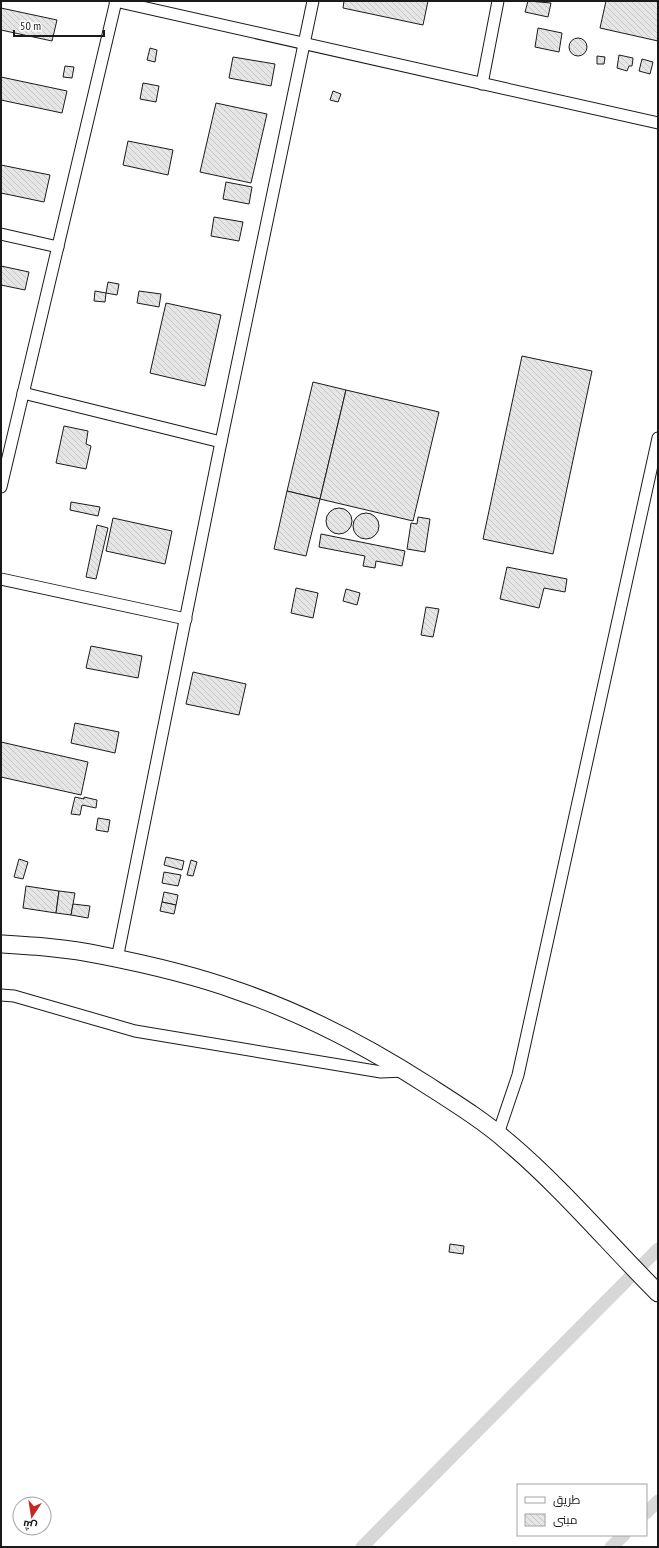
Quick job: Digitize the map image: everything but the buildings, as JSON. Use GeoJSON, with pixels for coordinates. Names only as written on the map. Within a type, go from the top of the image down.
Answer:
{"type":"FeatureCollection","features":[{"type":"Feature","properties":{"kind":"main road"},"geometry":{"type":"LineString","coordinates":[[1,944],[52,948],[101,955],[117,960],[148,966],[238,991],[346,1038],[405,1071],[458,1105],[498,1134],[550,1179],[628,1260],[655,1291]]}},
{"type":"Feature","properties":{"kind":"street"},"geometry":{"type":"LineString","coordinates":[[1,487],[115,1],[658,123]]}},
{"type":"Feature","properties":{"kind":"street"},"geometry":{"type":"LineString","coordinates":[[117,960],[221,442],[313,1]]}},
{"type":"Feature","properties":{"kind":"street"},"geometry":{"type":"LineString","coordinates":[[482,84],[498,1]]}},
{"type":"Feature","properties":{"kind":"street"},"geometry":{"type":"LineString","coordinates":[[1,234],[58,247]]}},
{"type":"Feature","properties":{"kind":"street"},"geometry":{"type":"LineString","coordinates":[[23,392],[221,442]]}},
{"type":"Feature","properties":{"kind":"street"},"geometry":{"type":"LineString","coordinates":[[498,1134],[518,1075],[658,438]]}},
{"type":"Feature","properties":{"kind":"street"},"geometry":{"type":"LineString","coordinates":[[1,579],[186,619]]}},
{"type":"Feature","properties":{"kind":"street"},"geometry":{"type":"LineString","coordinates":[[1,995],[14,996],[135,1031],[381,1072],[405,1071]]}},
{"type":"Feature","properties":{"kind":"waterway"},"geometry":{"type":"LineString","coordinates":[[362,1547],[658,1249]]}},
{"type":"Feature","properties":{"kind":"waterway"},"geometry":{"type":"LineString","coordinates":[[647,1512],[658,1501]]}},
{"type":"Feature","properties":{"kind":"waterway"},"geometry":{"type":"LineString","coordinates":[[611,1547],[623,1536]]}}]}
